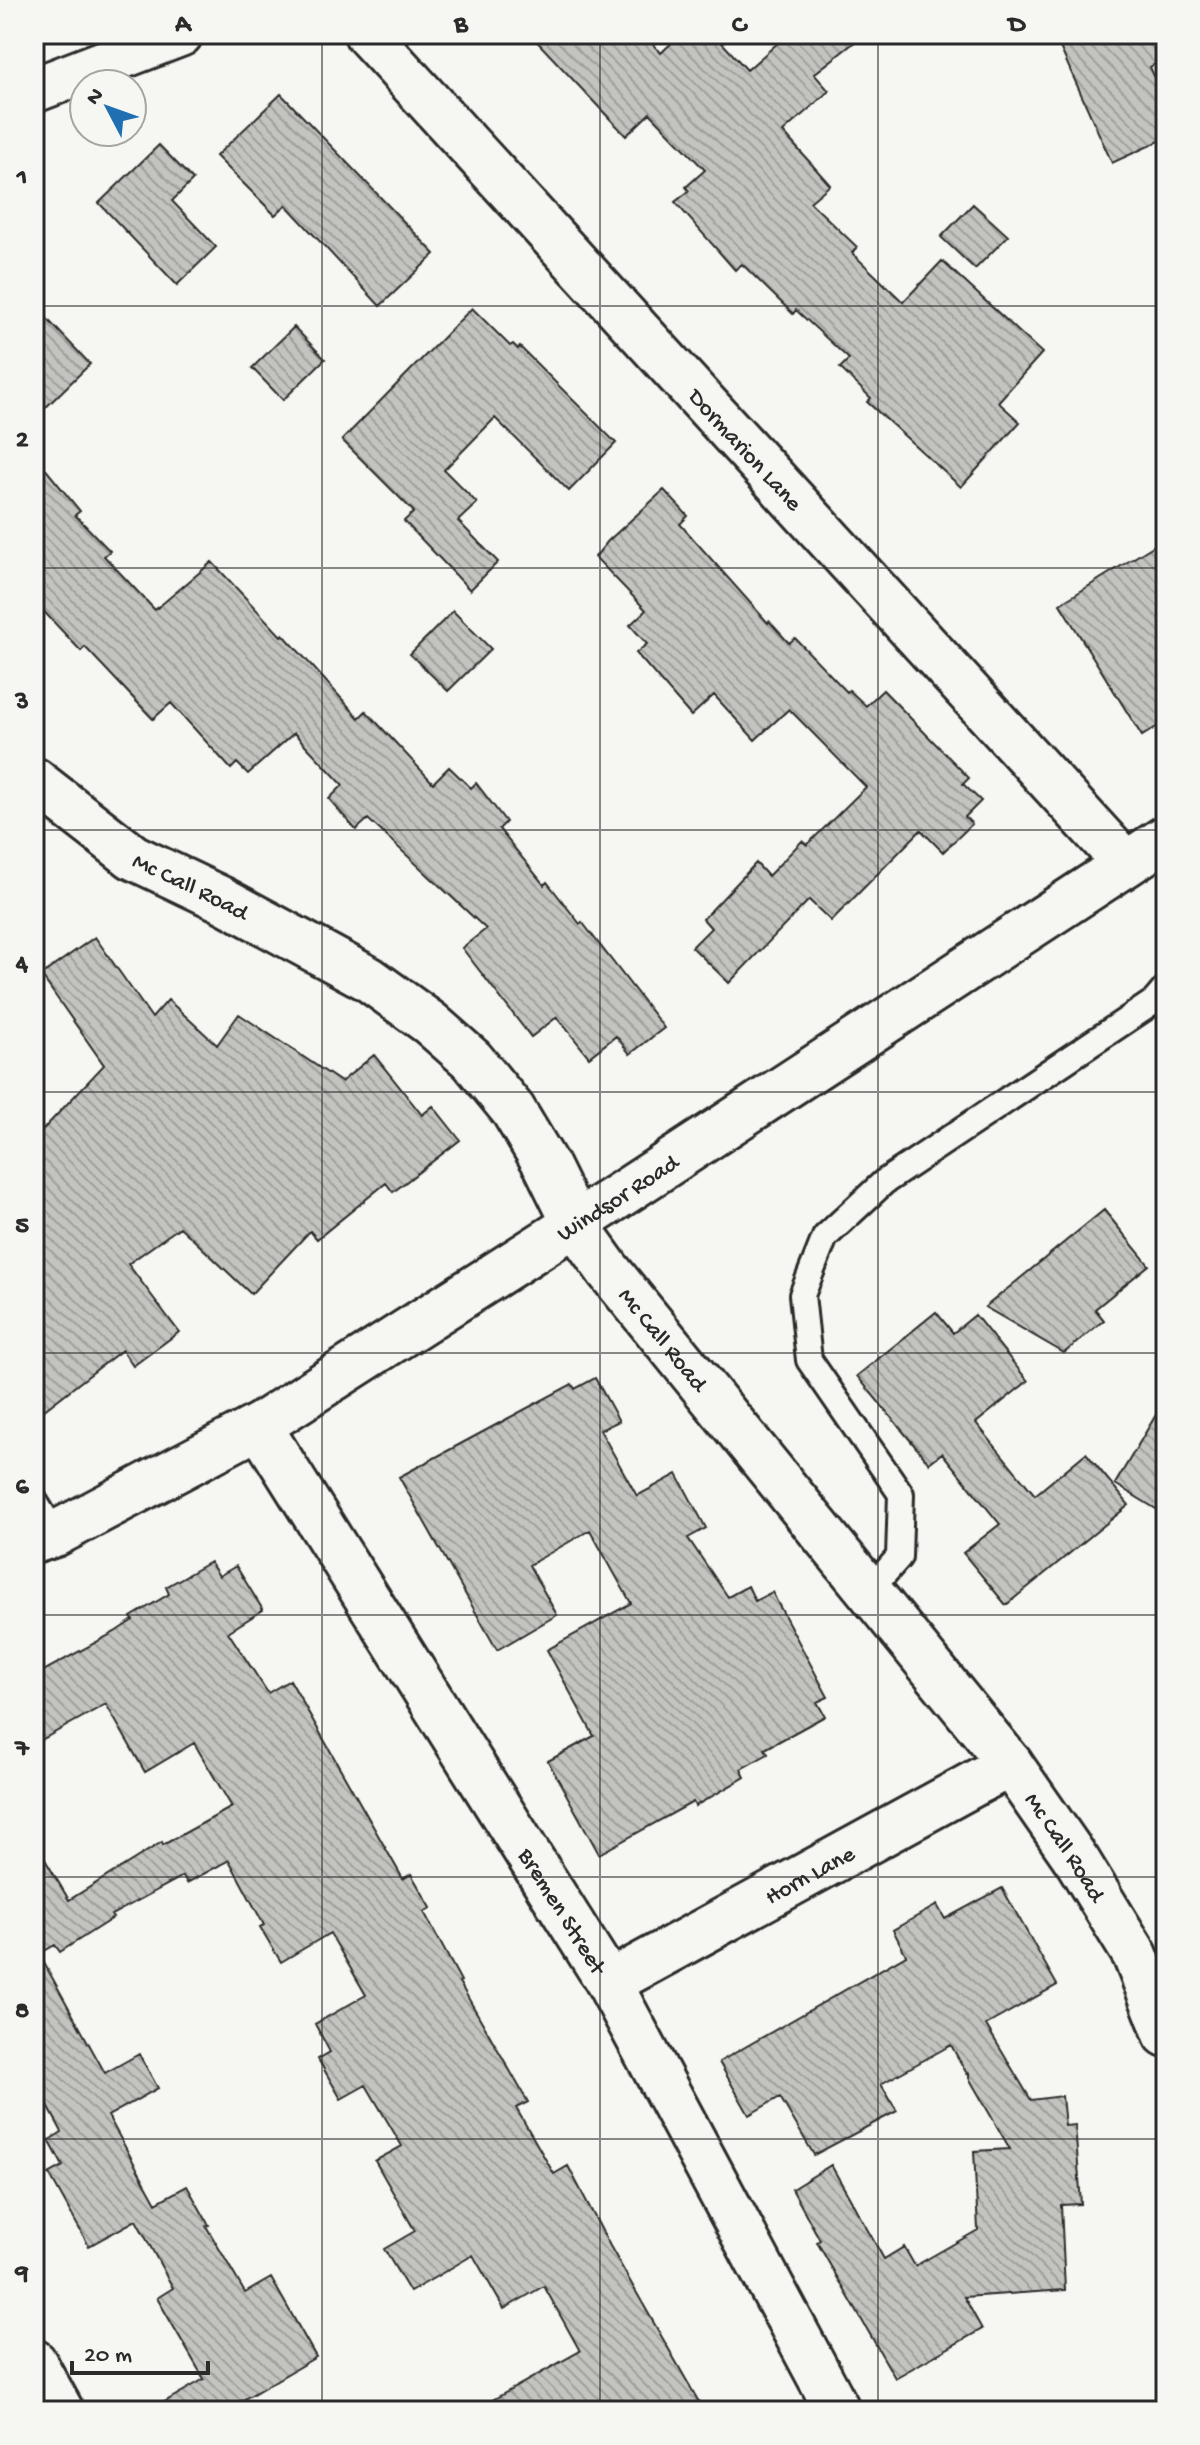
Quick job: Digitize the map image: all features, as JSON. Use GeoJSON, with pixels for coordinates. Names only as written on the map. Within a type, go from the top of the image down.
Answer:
{"type":"FeatureCollection","features":[{"type":"Feature","properties":{"kind":"street"},"geometry":{"type":"LineString","coordinates":[[34,90],[180,34]]}},
{"type":"Feature","properties":{"kind":"street","name":"Dormarion Lane"},"geometry":{"type":"LineString","coordinates":[[367,34],[1126,864]]}},
{"type":"Feature","properties":{"kind":"street","name":"Mc Call Road"},"geometry":{"type":"LineString","coordinates":[[34,780],[133,857],[223,900],[369,979],[430,1023],[472,1060],[513,1110],[546,1165],[575,1224],[608,1270],[1010,1764],[1078,1862],[1135,1955],[1166,2034]]}},
{"type":"Feature","properties":{"kind":"street","name":"Windsor Road"},"geometry":{"type":"LineString","coordinates":[[39,1531],[259,1426],[1166,838]]}},
{"type":"Feature","properties":{"kind":"street","name":"Bremen Street"},"geometry":{"type":"LineString","coordinates":[[259,1426],[609,1983],[838,2411]]}},
{"type":"Feature","properties":{"kind":"street","name":"Horn Lane"},"geometry":{"type":"LineString","coordinates":[[609,1983],[1010,1764]]}},
{"type":"Feature","properties":{"kind":"street"},"geometry":{"type":"LineString","coordinates":[[34,2362],[61,2411]]}},
{"type":"Feature","properties":{"kind":"lane"},"geometry":{"type":"LineString","coordinates":[[869,1591],[899,1557],[901,1494],[809,1360],[802,1295],[825,1237],[884,1182],[1155,1001],[1166,988]]}},
{"type":"Feature","properties":{"kind":"building"},"geometry":{"type":"Polygon","coordinates":[[[530,34],[643,34],[661,53],[681,34],[714,34],[747,70],[788,34],[865,34],[814,74],[829,91],[783,132],[830,185],[810,202],[857,247],[852,253],[903,302],[942,261],[1042,353],[998,402],[1020,422],[961,487],[867,402],[871,398],[840,368],[849,359],[796,310],[793,314],[742,264],[735,270],[675,202],[689,191],[686,187],[705,170],[650,113],[626,136],[530,34]]]}},
{"type":"Feature","properties":{"kind":"building"},"geometry":{"type":"Polygon","coordinates":[[[1054,34],[1166,34],[1166,58],[1150,67],[1166,103],[1166,138],[1112,163],[1054,34]]]}},
{"type":"Feature","properties":{"kind":"building"},"geometry":{"type":"Polygon","coordinates":[[[281,94],[435,254],[380,306],[286,205],[275,215],[216,156],[281,94]]]}},
{"type":"Feature","properties":{"kind":"building"},"geometry":{"type":"Polygon","coordinates":[[[159,145],[193,180],[172,201],[216,247],[177,285],[99,203],[159,145]]]}},
{"type":"Feature","properties":{"kind":"building"},"geometry":{"type":"Polygon","coordinates":[[[973,204],[1008,236],[975,269],[941,237],[973,204]]]}},
{"type":"Feature","properties":{"kind":"building"},"geometry":{"type":"Polygon","coordinates":[[[34,305],[90,364],[34,419],[34,305]]]}},
{"type":"Feature","properties":{"kind":"building"},"geometry":{"type":"Polygon","coordinates":[[[472,308],[510,346],[520,347],[616,443],[569,491],[495,418],[444,470],[477,503],[458,521],[498,562],[470,590],[404,521],[414,512],[342,440],[472,308]]]}},
{"type":"Feature","properties":{"kind":"building"},"geometry":{"type":"Polygon","coordinates":[[[294,327],[325,359],[283,400],[252,368],[294,327]]]}},
{"type":"Feature","properties":{"kind":"building"},"geometry":{"type":"Polygon","coordinates":[[[34,455],[80,511],[75,515],[110,551],[104,556],[155,610],[212,562],[359,718],[366,711],[433,783],[449,767],[471,788],[476,783],[506,822],[499,829],[544,885],[547,882],[580,924],[582,922],[664,1028],[630,1054],[616,1036],[589,1057],[557,1017],[531,1037],[462,948],[486,929],[368,819],[356,830],[329,799],[343,785],[294,733],[248,774],[237,763],[231,769],[171,703],[153,719],[85,647],[81,651],[34,601],[34,455]]]}},
{"type":"Feature","properties":{"kind":"building"},"geometry":{"type":"Polygon","coordinates":[[[664,490],[688,516],[680,524],[768,623],[789,643],[795,638],[847,692],[849,690],[866,706],[883,690],[969,778],[963,784],[981,801],[965,817],[972,824],[943,852],[921,830],[831,921],[809,900],[729,983],[692,947],[711,928],[703,919],[756,863],[768,876],[802,841],[807,845],[866,787],[789,709],[755,740],[714,695],[691,716],[636,653],[647,644],[630,625],[646,610],[595,557],[608,541],[664,490]]]}},
{"type":"Feature","properties":{"kind":"building"},"geometry":{"type":"Polygon","coordinates":[[[1166,538],[1166,721],[1142,736],[1060,604],[1166,538]]]}},
{"type":"Feature","properties":{"kind":"building"},"geometry":{"type":"Polygon","coordinates":[[[453,611],[491,649],[448,691],[410,654],[453,611]]]}},
{"type":"Feature","properties":{"kind":"building"},"geometry":{"type":"Polygon","coordinates":[[[95,937],[152,1018],[168,1000],[217,1045],[239,1014],[341,1082],[374,1055],[422,1115],[433,1106],[460,1140],[393,1192],[386,1183],[317,1239],[310,1231],[251,1294],[180,1227],[128,1264],[179,1332],[133,1366],[122,1350],[34,1418],[34,1139],[104,1065],[41,975],[95,937]]]}},
{"type":"Feature","properties":{"kind":"building"},"geometry":{"type":"Polygon","coordinates":[[[1104,1210],[1149,1265],[1095,1309],[1104,1320],[1064,1353],[985,1307],[1104,1210]]]}},
{"type":"Feature","properties":{"kind":"building"},"geometry":{"type":"Polygon","coordinates":[[[936,1312],[953,1333],[975,1315],[1028,1381],[976,1423],[1035,1495],[1086,1453],[1129,1505],[1006,1605],[963,1553],[1000,1524],[942,1453],[929,1463],[857,1376],[936,1312]]]}},
{"type":"Feature","properties":{"kind":"building"},"geometry":{"type":"Polygon","coordinates":[[[595,1378],[619,1421],[600,1430],[637,1496],[677,1474],[706,1528],[688,1538],[728,1597],[748,1586],[755,1601],[772,1592],[828,1697],[817,1702],[825,1716],[765,1749],[768,1754],[741,1769],[745,1777],[599,1854],[548,1761],[594,1736],[547,1650],[631,1603],[590,1530],[529,1565],[557,1615],[497,1650],[399,1477],[572,1384],[575,1389],[595,1378]]]}},
{"type":"Feature","properties":{"kind":"building"},"geometry":{"type":"Polygon","coordinates":[[[1166,1398],[1166,1515],[1115,1484],[1166,1398]]]}},
{"type":"Feature","properties":{"kind":"building"},"geometry":{"type":"Polygon","coordinates":[[[210,1562],[219,1576],[236,1566],[263,1610],[228,1632],[268,1693],[290,1680],[403,1879],[411,1874],[431,1908],[424,1912],[459,1982],[528,2102],[516,2108],[554,2174],[568,2166],[704,2411],[473,2411],[580,2351],[544,2286],[504,2309],[473,2255],[410,2292],[384,2249],[415,2231],[375,2161],[402,2146],[366,2085],[341,2099],[318,2059],[330,2052],[315,2024],[366,1995],[330,1933],[281,1962],[260,1927],[264,1925],[229,1860],[187,1883],[183,1876],[111,1915],[113,1918],[60,1952],[55,1945],[39,1954],[105,2073],[139,2054],[158,2088],[108,2116],[156,2203],[187,2186],[245,2293],[271,2278],[316,2357],[224,2411],[149,2411],[204,2379],[157,2298],[173,2288],[136,2220],[89,2246],[49,2174],[63,2166],[49,2140],[62,2132],[34,2080],[34,1923],[40,1919],[34,1909],[34,1841],[69,1900],[162,1842],[163,1845],[232,1807],[194,1743],[145,1772],[106,1704],[34,1744],[34,1676],[115,1632],[133,1620],[131,1617],[169,1594],[166,1587],[210,1562]]]}},
{"type":"Feature","properties":{"kind":"building"},"geometry":{"type":"Polygon","coordinates":[[[1002,1888],[1057,1985],[986,2025],[1031,2100],[1062,2096],[1065,2126],[1075,2125],[1081,2204],[1061,2205],[1065,2290],[964,2297],[982,2329],[895,2378],[817,2242],[820,2240],[792,2189],[831,2165],[884,2259],[904,2247],[915,2266],[978,2230],[974,2151],[1010,2149],[969,2073],[951,2045],[881,2084],[897,2111],[814,2155],[780,2097],[749,2115],[719,2062],[906,1955],[893,1930],[937,1905],[945,1919],[1002,1888]]]}}]}
